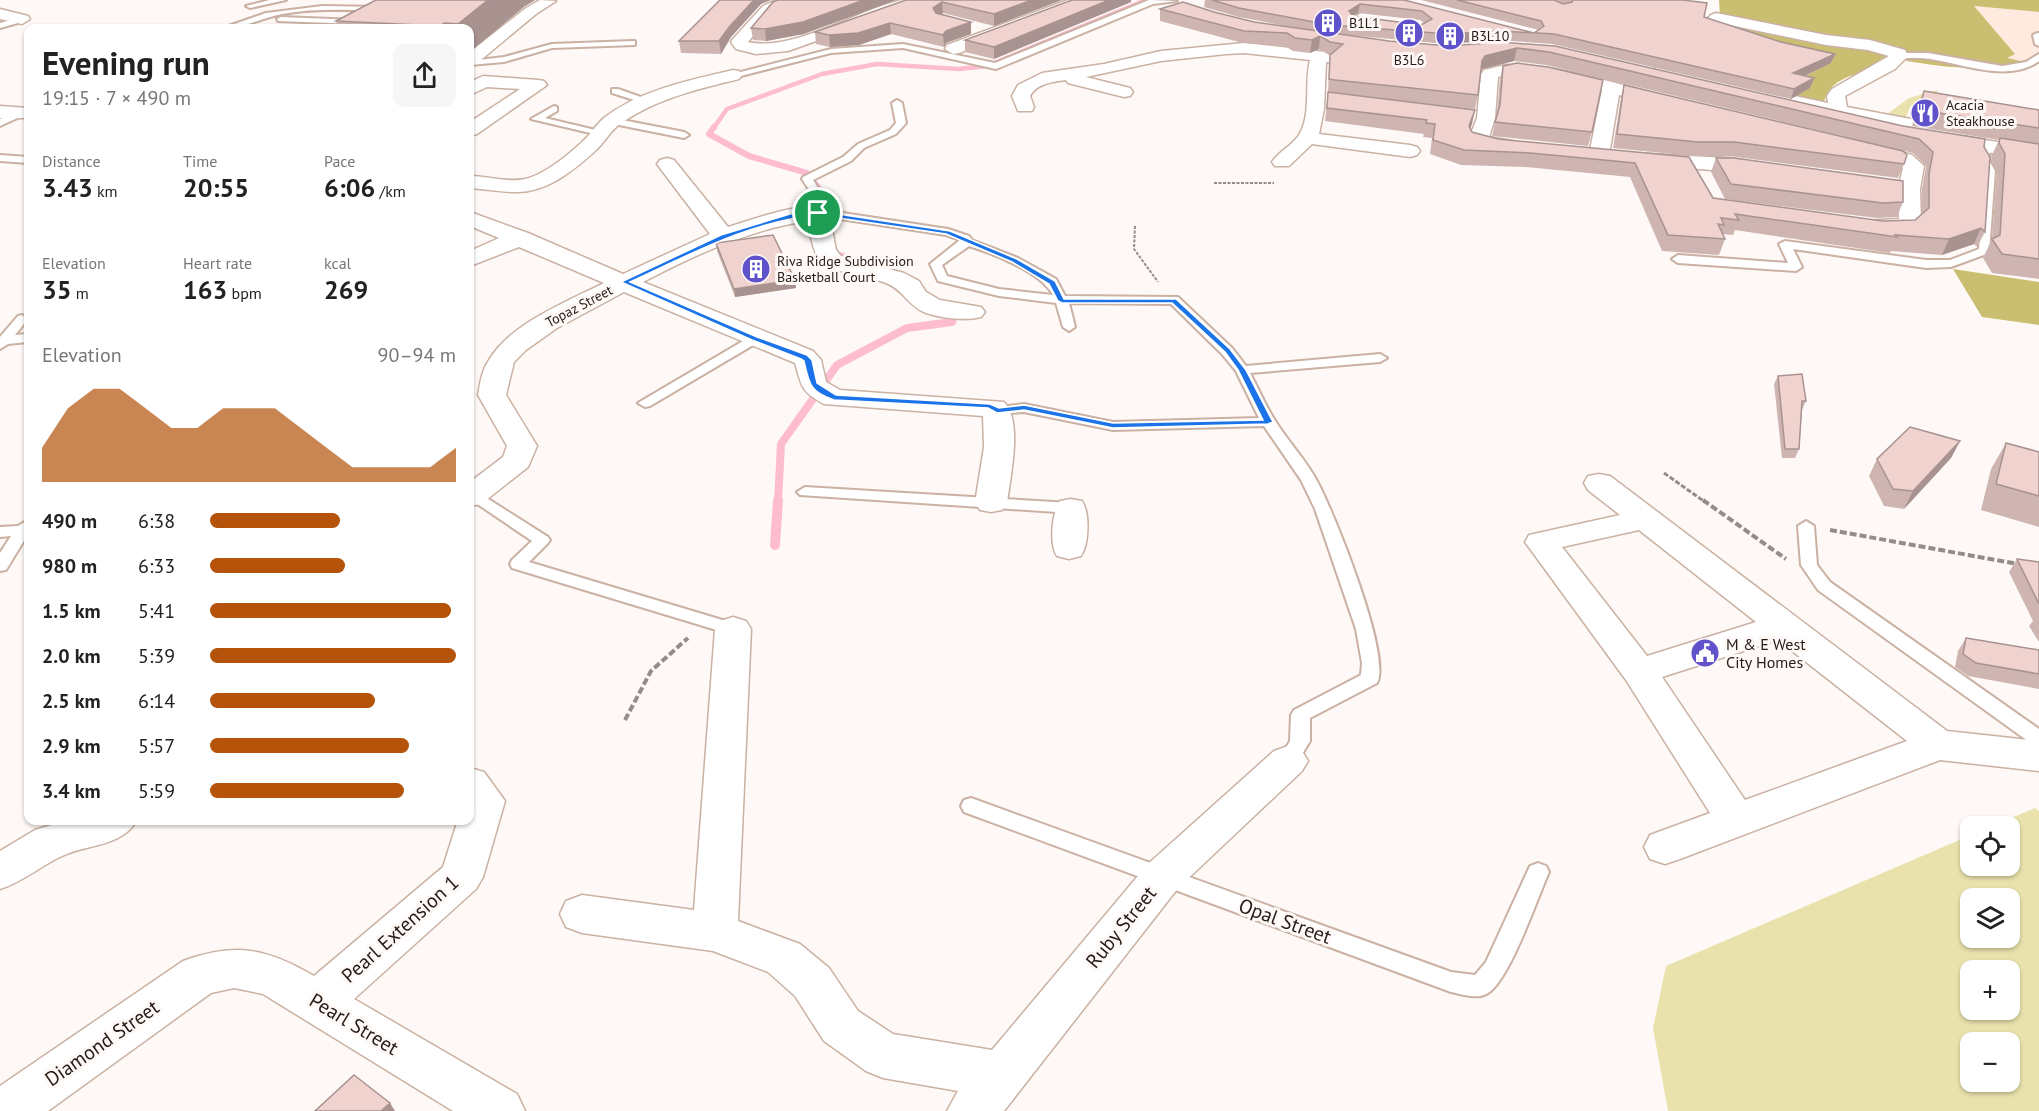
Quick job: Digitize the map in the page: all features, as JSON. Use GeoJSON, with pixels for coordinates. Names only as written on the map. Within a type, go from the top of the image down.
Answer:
{"type":"FeatureCollection","features":[{"type":"Feature","properties":{"kind":"street"},"geometry":{"type":"LineString","coordinates":[[474,58],[547,0]]}},
{"type":"Feature","properties":{"kind":"street"},"geometry":{"type":"LineString","coordinates":[[789,0],[768,9],[739,42],[742,46],[756,49],[788,46],[918,0]]}},
{"type":"Feature","properties":{"kind":"street"},"geometry":{"type":"LineString","coordinates":[[953,49],[1082,0]]}},
{"type":"Feature","properties":{"kind":"street"},"geometry":{"type":"LineString","coordinates":[[1034,5],[1055,10]]}},
{"type":"Feature","properties":{"kind":"street"},"geometry":{"type":"LineString","coordinates":[[363,24],[393,7]]}},
{"type":"Feature","properties":{"kind":"street"},"geometry":{"type":"LineString","coordinates":[[1351,24],[1391,9]]}},
{"type":"Feature","properties":{"kind":"street"},"geometry":{"type":"LineString","coordinates":[[0,14],[22,19]]}},
{"type":"Feature","properties":{"kind":"street"},"geometry":{"type":"LineString","coordinates":[[1716,18],[1882,48],[1894,51],[1900,56],[1889,65],[1838,93],[1836,96],[1838,111]]}},
{"type":"Feature","properties":{"kind":"street"},"geometry":{"type":"LineString","coordinates":[[964,25],[996,33]]}},
{"type":"Feature","properties":{"kind":"street"},"geometry":{"type":"LineString","coordinates":[[1416,47],[1494,37],[1540,49],[1589,56],[1663,75]]}},
{"type":"Feature","properties":{"kind":"street"},"geometry":{"type":"LineString","coordinates":[[1025,107],[1021,96],[1024,89],[1042,78],[1058,74],[1104,69],[1161,56],[1226,49],[1366,45]]}},
{"type":"Feature","properties":{"kind":"street"},"geometry":{"type":"LineString","coordinates":[[1318,48],[1386,63]]}},
{"type":"Feature","properties":{"kind":"street"},"geometry":{"type":"LineString","coordinates":[[1282,162],[1307,138],[1316,104],[1315,69],[1318,48]]}},
{"type":"Feature","properties":{"kind":"street"},"geometry":{"type":"LineString","coordinates":[[1530,148],[1478,141],[1486,118],[1490,74],[1496,71],[1514,68],[1529,69],[1680,106]]}},
{"type":"Feature","properties":{"kind":"street"},"geometry":{"type":"LineString","coordinates":[[1058,74],[1124,92]]}},
{"type":"Feature","properties":{"kind":"street"},"geometry":{"type":"LineString","coordinates":[[474,182],[518,186],[537,182],[582,152],[605,127],[647,101],[693,85],[733,75]]}},
{"type":"Feature","properties":{"kind":"street"},"geometry":{"type":"LineString","coordinates":[[474,87],[483,81],[538,85],[474,124]]}},
{"type":"Feature","properties":{"kind":"street"},"geometry":{"type":"LineString","coordinates":[[1599,155],[1611,89]]}},
{"type":"Feature","properties":{"kind":"street"},"geometry":{"type":"LineString","coordinates":[[2039,146],[1930,135],[1838,111],[1756,96],[1930,135],[2039,154]]}},
{"type":"Feature","properties":{"kind":"street"},"geometry":{"type":"LineString","coordinates":[[0,112],[24,113]]}},
{"type":"Feature","properties":{"kind":"street"},"geometry":{"type":"LineString","coordinates":[[1463,115],[1486,118]]}},
{"type":"Feature","properties":{"kind":"street"},"geometry":{"type":"LineString","coordinates":[[1865,148],[1903,137],[1930,135]]}},
{"type":"Feature","properties":{"kind":"street"},"geometry":{"type":"LineString","coordinates":[[1905,159],[1936,145],[1930,135]]}},
{"type":"Feature","properties":{"kind":"street"},"geometry":{"type":"LineString","coordinates":[[1307,138],[1410,151]]}},
{"type":"Feature","properties":{"kind":"street"},"geometry":{"type":"LineString","coordinates":[[1727,140],[1729,164]]}},
{"type":"Feature","properties":{"kind":"street"},"geometry":{"type":"LineString","coordinates":[[1842,143],[1905,159],[1914,166],[1909,189],[1910,222],[1900,228],[1854,224]]}},
{"type":"Feature","properties":{"kind":"street"},"geometry":{"type":"LineString","coordinates":[[1576,153],[1628,158],[1697,172],[1729,164],[1774,170]]}},
{"type":"Feature","properties":{"kind":"street"},"geometry":{"type":"LineString","coordinates":[[667,164],[723,236]]}},
{"type":"Feature","properties":{"kind":"street"},"geometry":{"type":"LineString","coordinates":[[1886,186],[1909,189]]}},
{"type":"Feature","properties":{"kind":"street"},"geometry":{"type":"LineString","coordinates":[[825,214],[825,250],[833,261],[897,278],[910,286],[917,297],[933,307],[966,311]]}},
{"type":"Feature","properties":{"kind":"street","name":"Topaz Street"},"geometry":{"type":"LineString","coordinates":[[474,494],[517,461],[522,446],[492,395],[495,376],[505,354],[540,326],[624,282],[723,236],[790,216],[825,214]]}},
{"type":"Feature","properties":{"kind":"street"},"geometry":{"type":"LineString","coordinates":[[474,220],[520,237],[754,338],[810,365],[813,384],[834,398],[990,406],[997,411],[999,447],[991,503]]}},
{"type":"Feature","properties":{"kind":"street"},"geometry":{"type":"LineString","coordinates":[[474,258],[520,237]]}},
{"type":"Feature","properties":{"kind":"street"},"geometry":{"type":"LineString","coordinates":[[1599,483],[1938,745]]}},
{"type":"Feature","properties":{"kind":"street"},"geometry":{"type":"LineString","coordinates":[[1069,549],[1071,508]]}},
{"type":"Feature","properties":{"kind":"street"},"geometry":{"type":"LineString","coordinates":[[1646,519],[1541,542],[1639,671],[1737,821]]}},
{"type":"Feature","properties":{"kind":"street"},"geometry":{"type":"LineString","coordinates":[[716,932],[720,625]]}},
{"type":"Feature","properties":{"kind":"street"},"geometry":{"type":"LineString","coordinates":[[1639,671],[1784,626]]}},
{"type":"Feature","properties":{"kind":"street"},"geometry":{"type":"LineString","coordinates":[[1665,847],[1938,745],[2039,756]]}},
{"type":"Feature","properties":{"kind":"street","name":"Ruby Street"},"geometry":{"type":"LineString","coordinates":[[973,1111],[1163,876],[1288,760]]}},
{"type":"Feature","properties":{"kind":"street","name":"Pearl Extension 1"},"geometry":{"type":"LineString","coordinates":[[317,1002],[461,877],[484,801],[474,788]]}},
{"type":"Feature","properties":{"kind":"street"},"geometry":{"type":"LineString","coordinates":[[0,872],[50,842],[106,825]]}},
{"type":"Feature","properties":{"kind":"street"},"geometry":{"type":"LineString","coordinates":[[582,914],[716,932],[784,958],[812,982],[841,1026],[883,1055],[1002,1075]]}},
{"type":"Feature","properties":{"kind":"street","name":"Pearl Street"},"geometry":{"type":"LineString","coordinates":[[199,975],[234,968],[273,976],[499,1111]]}},
{"type":"Feature","properties":{"kind":"street","name":"Diamond Street"},"geometry":{"type":"LineString","coordinates":[[6,1111],[199,975]]}},
{"type":"Feature","properties":{"kind":"lane"},"geometry":{"type":"LineString","coordinates":[[250,6],[282,0]]}},
{"type":"Feature","properties":{"kind":"lane"},"geometry":{"type":"LineString","coordinates":[[733,75],[831,51],[903,46],[996,66],[1152,2],[1177,3]]}},
{"type":"Feature","properties":{"kind":"lane"},"geometry":{"type":"LineString","coordinates":[[237,24],[250,18],[315,6],[393,7]]}},
{"type":"Feature","properties":{"kind":"lane"},"geometry":{"type":"LineString","coordinates":[[250,18],[332,24]]}},
{"type":"Feature","properties":{"kind":"lane"},"geometry":{"type":"LineString","coordinates":[[0,26],[22,19]]}},
{"type":"Feature","properties":{"kind":"lane"},"geometry":{"type":"LineString","coordinates":[[474,61],[504,59],[552,46],[632,43]]}},
{"type":"Feature","properties":{"kind":"lane"},"geometry":{"type":"LineString","coordinates":[[1900,56],[1928,56],[2002,69],[2016,68],[2034,62],[2039,57]]}},
{"type":"Feature","properties":{"kind":"lane"},"geometry":{"type":"LineString","coordinates":[[615,91],[647,101]]}},
{"type":"Feature","properties":{"kind":"lane"},"geometry":{"type":"LineString","coordinates":[[825,214],[811,176],[839,164],[861,146],[893,132],[901,123],[897,104]]}},
{"type":"Feature","properties":{"kind":"lane"},"geometry":{"type":"LineString","coordinates":[[554,109],[536,119],[684,135]]}},
{"type":"Feature","properties":{"kind":"lane"},"geometry":{"type":"LineString","coordinates":[[0,123],[24,113]]}},
{"type":"Feature","properties":{"kind":"lane"},"geometry":{"type":"LineString","coordinates":[[1678,259],[1796,267],[1785,244],[1926,264],[1951,263],[1985,251],[1990,171],[1984,160],[1986,146]]}},
{"type":"Feature","properties":{"kind":"lane"},"geometry":{"type":"LineString","coordinates":[[0,158],[24,160]]}},
{"type":"Feature","properties":{"kind":"lane","name":"Topaz Street"},"geometry":{"type":"LineString","coordinates":[[825,214],[948,232],[965,238],[967,242],[1014,260],[1052,282],[1062,301]]}},
{"type":"Feature","properties":{"kind":"lane"},"geometry":{"type":"LineString","coordinates":[[967,242],[936,264],[942,278],[971,288],[1062,301],[1174,300],[1227,351],[1242,370],[1268,422],[1309,480],[1323,509],[1365,629],[1371,663],[1370,678],[1354,689],[1314,705],[1301,715],[1300,741],[1288,760]]}},
{"type":"Feature","properties":{"kind":"lane"},"geometry":{"type":"LineString","coordinates":[[1062,301],[1069,327]]}},
{"type":"Feature","properties":{"kind":"lane"},"geometry":{"type":"LineString","coordinates":[[2,343],[22,319]]}},
{"type":"Feature","properties":{"kind":"lane"},"geometry":{"type":"LineString","coordinates":[[645,403],[754,338]]}},
{"type":"Feature","properties":{"kind":"lane"},"geometry":{"type":"LineString","coordinates":[[2,343],[24,339]]}},
{"type":"Feature","properties":{"kind":"lane"},"geometry":{"type":"LineString","coordinates":[[1242,370],[1380,358]]}},
{"type":"Feature","properties":{"kind":"lane"},"geometry":{"type":"LineString","coordinates":[[997,411],[1024,408],[1113,426],[1268,422]]}},
{"type":"Feature","properties":{"kind":"lane"},"geometry":{"type":"LineString","coordinates":[[805,492],[1071,508]]}},
{"type":"Feature","properties":{"kind":"lane"},"geometry":{"type":"LineString","coordinates":[[474,497],[542,540],[518,564],[720,625]]}},
{"type":"Feature","properties":{"kind":"lane"},"geometry":{"type":"LineString","coordinates":[[1806,526],[1809,565],[1824,586],[2039,739]]}},
{"type":"Feature","properties":{"kind":"lane"},"geometry":{"type":"LineString","coordinates":[[0,532],[24,528]]}},
{"type":"Feature","properties":{"kind":"lane"},"geometry":{"type":"LineString","coordinates":[[0,566],[24,530]]}},
{"type":"Feature","properties":{"kind":"lane","name":"Opal Street"},"geometry":{"type":"LineString","coordinates":[[971,806],[1450,982],[1480,986],[1495,969],[1538,872]]}},
{"type":"Feature","properties":{"kind":"path"},"geometry":{"type":"LineString","coordinates":[[1214,183],[1278,183],[1282,162]]}},
{"type":"Feature","properties":{"kind":"path"},"geometry":{"type":"LineString","coordinates":[[1135,226],[1134,249],[1174,300]]}},
{"type":"Feature","properties":{"kind":"path"},"geometry":{"type":"LineString","coordinates":[[1664,473],[1824,586]]}},
{"type":"Feature","properties":{"kind":"path"},"geometry":{"type":"LineString","coordinates":[[1806,526],[2027,565]]}},
{"type":"Feature","properties":{"kind":"path"},"geometry":{"type":"LineString","coordinates":[[625,720],[651,671],[720,625]]}},
{"type":"Feature","properties":{"kind":"shaded area"},"geometry":{"type":"Polygon","coordinates":[[[1719,0],[2039,0],[2039,12],[1974,6],[2015,54],[2007,58],[2021,61],[1994,67],[1965,68],[1907,61],[1902,56],[1720,18],[1719,0]]]}},
{"type":"Feature","properties":{"kind":"shaded area"},"geometry":{"type":"Polygon","coordinates":[[[1973,6],[2039,12],[2039,64],[2006,58],[2014,53],[1973,6]]]}},
{"type":"Feature","properties":{"kind":"shaded area"},"geometry":{"type":"Polygon","coordinates":[[[1715,19],[1891,53],[1876,67],[1845,78],[1836,84],[1824,103],[1794,97],[1792,83],[1832,62],[1785,52],[1702,27],[1715,19]]]}},
{"type":"Feature","properties":{"kind":"shaded area"},"geometry":{"type":"Polygon","coordinates":[[[1937,90],[1934,108],[1911,105],[1905,119],[1886,115],[1909,98],[1937,90]]]}},
{"type":"Feature","properties":{"kind":"shaded area"},"geometry":{"type":"Polygon","coordinates":[[[1953,269],[2039,282],[2039,325],[1982,317],[1953,269]]]}},
{"type":"Feature","properties":{"kind":"shaded area"},"geometry":{"type":"Polygon","coordinates":[[[2035,808],[2039,811],[2039,1111],[1668,1111],[1653,1028],[1666,966],[1960,840],[1960,876],[2020,876],[2020,816],[2016,816],[2035,808]]]}},
{"type":"Feature","properties":{"kind":"building"},"geometry":{"type":"Polygon","coordinates":[[[376,0],[488,0],[458,24],[336,21],[376,0]]]}},
{"type":"Feature","properties":{"kind":"building"},"geometry":{"type":"Polygon","coordinates":[[[720,0],[754,0],[719,41],[679,41],[720,0]]]}},
{"type":"Feature","properties":{"kind":"building"},"geometry":{"type":"Polygon","coordinates":[[[778,0],[864,0],[803,22],[765,29],[751,28],[773,2],[778,0]]]}},
{"type":"Feature","properties":{"kind":"building"},"geometry":{"type":"Polygon","coordinates":[[[906,0],[1032,0],[994,14],[942,2],[933,8],[936,13],[971,22],[946,31],[943,35],[890,23],[858,33],[829,35],[815,32],[906,0]]]}},
{"type":"Feature","properties":{"kind":"building"},"geometry":{"type":"Polygon","coordinates":[[[1072,0],[1109,0],[994,47],[965,40],[1072,0]]]}},
{"type":"Feature","properties":{"kind":"building"},"geometry":{"type":"Polygon","coordinates":[[[1212,0],[1404,0],[1534,33],[1499,31],[1448,34],[1330,25],[1239,8],[1212,0]],[[1360,4],[1349,11],[1353,16],[1421,25],[1432,19],[1422,11],[1360,4]]]}},
{"type":"Feature","properties":{"kind":"building"},"geometry":{"type":"Polygon","coordinates":[[[1457,0],[1554,0],[1563,4],[1573,0],[1683,0],[1707,3],[1704,17],[1781,42],[1835,54],[1793,73],[1814,78],[1794,89],[1554,34],[1534,33],[1544,26],[1541,21],[1457,0]]]}},
{"type":"Feature","properties":{"kind":"building"},"geometry":{"type":"Polygon","coordinates":[[[1183,2],[1254,22],[1389,41],[1449,46],[1500,42],[1555,46],[1903,126],[1985,139],[1984,147],[1990,157],[1985,232],[1981,228],[1949,239],[1895,235],[1897,237],[1735,214],[1739,220],[1721,218],[1724,225],[1718,224],[1725,239],[1668,235],[1635,163],[1530,153],[1464,150],[1433,140],[1435,124],[1426,123],[1427,120],[1327,108],[1328,92],[1475,110],[1469,126],[1472,132],[1498,139],[1689,157],[1713,198],[1883,221],[1915,220],[1929,208],[1929,174],[1933,152],[1919,139],[1549,52],[1517,48],[1485,56],[1482,61],[1478,95],[1329,79],[1330,55],[1343,44],[1330,42],[1320,36],[1312,40],[1295,38],[1287,33],[1244,31],[1160,9],[1183,2]]]}},
{"type":"Feature","properties":{"kind":"building"},"geometry":{"type":"Polygon","coordinates":[[[1517,63],[1548,67],[1603,80],[1592,132],[1495,122],[1500,105],[1503,66],[1517,63]]]}},
{"type":"Feature","properties":{"kind":"building"},"geometry":{"type":"Polygon","coordinates":[[[1624,85],[1903,151],[1907,155],[1904,164],[1734,142],[1698,142],[1617,134],[1624,85]]]}},
{"type":"Feature","properties":{"kind":"building"},"geometry":{"type":"Polygon","coordinates":[[[1924,91],[2039,110],[2039,128],[1919,110],[1924,91]]]}},
{"type":"Feature","properties":{"kind":"building"},"geometry":{"type":"Polygon","coordinates":[[[2000,138],[2039,144],[2039,259],[2002,254],[1992,239],[2000,235],[2005,154],[1999,143],[2000,138]]]}},
{"type":"Feature","properties":{"kind":"building"},"geometry":{"type":"Polygon","coordinates":[[[1716,158],[1734,158],[1903,181],[1903,202],[1883,203],[1731,184],[1716,158]]]}},
{"type":"Feature","properties":{"kind":"building","name":"Riva Ridge Subdivision Basketball Court"},"geometry":{"type":"Polygon","coordinates":[[[773,235],[795,280],[734,289],[716,243],[773,235]]]}},
{"type":"Feature","properties":{"kind":"building"},"geometry":{"type":"Polygon","coordinates":[[[1802,374],[1806,401],[1802,401],[1799,449],[1785,449],[1778,376],[1802,374]]]}},
{"type":"Feature","properties":{"kind":"building"},"geometry":{"type":"Polygon","coordinates":[[[1910,427],[1960,441],[1913,491],[1893,489],[1877,459],[1910,427]]]}},
{"type":"Feature","properties":{"kind":"building"},"geometry":{"type":"Polygon","coordinates":[[[2006,443],[2039,452],[2039,496],[1996,484],[2006,443]]]}},
{"type":"Feature","properties":{"kind":"building"},"geometry":{"type":"Polygon","coordinates":[[[2017,559],[2039,562],[2039,604],[2017,559]]]}},
{"type":"Feature","properties":{"kind":"building"},"geometry":{"type":"Polygon","coordinates":[[[1966,638],[2039,650],[2039,674],[1976,663],[1963,654],[1966,638]]]}},
{"type":"Feature","properties":{"kind":"building"},"geometry":{"type":"Polygon","coordinates":[[[354,1075],[390,1103],[381,1111],[315,1111],[354,1075]]]}},
{"type":"Feature","properties":{"kind":"waterway"},"geometry":{"type":"LineString","coordinates":[[713,129],[727,109],[822,74],[877,64],[959,69],[987,66],[1146,0]]}},
{"type":"Feature","properties":{"kind":"waterway"},"geometry":{"type":"LineString","coordinates":[[714,127],[709,134],[749,156],[807,173],[821,191],[824,218]]}},
{"type":"Feature","properties":{"kind":"waterway"},"geometry":{"type":"LineString","coordinates":[[834,248],[836,254],[877,266]]}},
{"type":"Feature","properties":{"kind":"waterway"},"geometry":{"type":"LineString","coordinates":[[778,502],[781,444],[837,365],[907,328],[952,322],[955,312],[952,310]]}},
{"type":"Feature","properties":{"kind":"waterway"},"geometry":{"type":"LineString","coordinates":[[775,545],[778,500]]}},
{"type":"Feature","properties":{"kind":"place","name":"B1L1"},"geometry":{"type":"Point","coordinates":[1328,23]}},
{"type":"Feature","properties":{"kind":"place","name":"B3L6"},"geometry":{"type":"Point","coordinates":[1409,33]}},
{"type":"Feature","properties":{"kind":"place","name":"B3L10"},"geometry":{"type":"Point","coordinates":[1450,36]}},
{"type":"Feature","properties":{"kind":"place","name":"Acacia Steakhouse"},"geometry":{"type":"Point","coordinates":[1925,113]}},
{"type":"Feature","properties":{"kind":"place","name":"Riva Ridge Subdivision Basketball Court"},"geometry":{"type":"Point","coordinates":[756,269]}},
{"type":"Feature","properties":{"kind":"place","name":"M & E West City Homes"},"geometry":{"type":"Point","coordinates":[1705,653]}},
{"type":"Feature","properties":{"kind":"route"},"geometry":{"type":"LineString","coordinates":[[818,213],[948,232],[965,238],[967,242],[1014,260],[1052,282],[1062,301],[1174,300],[1227,351],[1242,370],[1268,422],[1113,426],[1024,408],[997,411],[990,406],[834,398],[813,384],[808,360],[804,357],[624,282],[723,236],[768,221],[818,213]]}}]}
